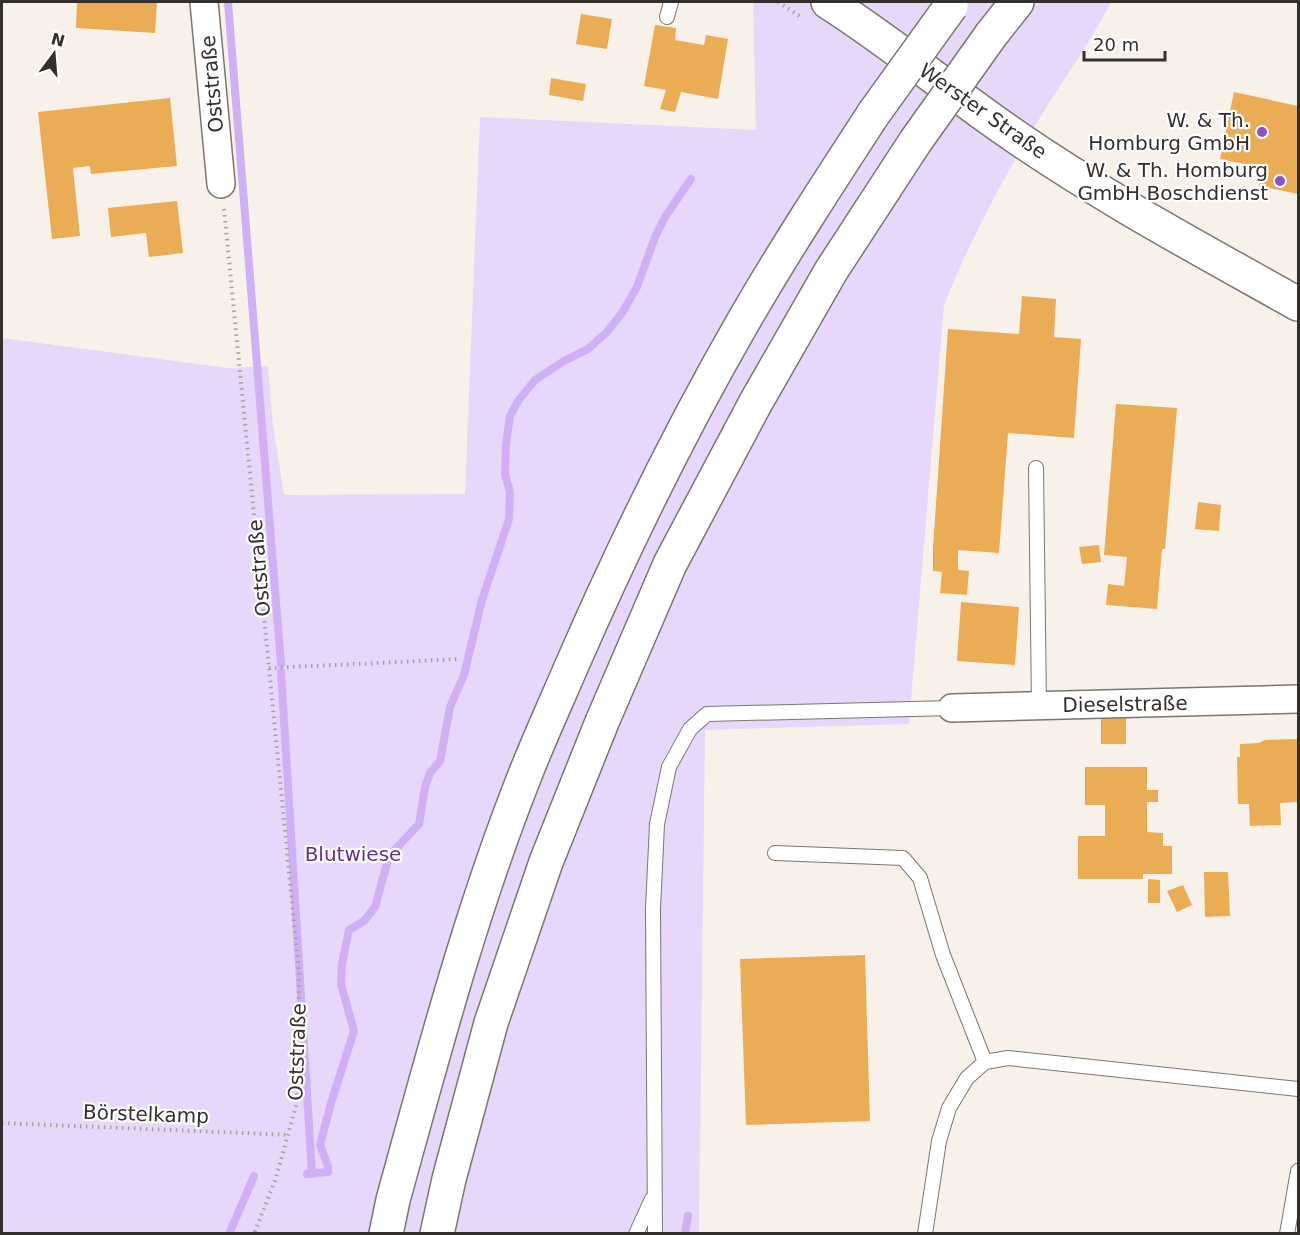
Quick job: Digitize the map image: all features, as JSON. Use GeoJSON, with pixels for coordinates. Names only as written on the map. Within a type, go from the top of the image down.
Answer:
{"type":"FeatureCollection","features":[{"type":"Feature","properties":{"kind":"main road","name":"Werster Straße"},"geometry":{"type":"LineString","coordinates":[[828,2],[861,22],[1009,132],[1114,201],[1299,304]]}},
{"type":"Feature","properties":{"kind":"main road"},"geometry":{"type":"LineString","coordinates":[[437,1233],[449,1179],[491,1023],[546,862],[602,722],[666,575],[767,382],[831,271],[915,142],[1017,2]]}},
{"type":"Feature","properties":{"kind":"main road"},"geometry":{"type":"LineString","coordinates":[[386,1233],[449,998],[486,883],[527,770],[611,575],[670,454],[743,322],[807,216],[874,113],[953,4]]}},
{"type":"Feature","properties":{"kind":"street","name":"Oststraße"},"geometry":{"type":"LineString","coordinates":[[204,2],[221,184]]}},
{"type":"Feature","properties":{"kind":"street","name":"Dieselstraße"},"geometry":{"type":"LineString","coordinates":[[952,708],[1299,699]]}},
{"type":"Feature","properties":{"kind":"lane"},"geometry":{"type":"LineString","coordinates":[[667,17],[671,2]]}},
{"type":"Feature","properties":{"kind":"lane"},"geometry":{"type":"LineString","coordinates":[[1036,468],[1039,706]]}},
{"type":"Feature","properties":{"kind":"lane"},"geometry":{"type":"LineString","coordinates":[[655,1233],[653,909],[657,824],[669,767],[690,729],[707,714],[952,708]]}},
{"type":"Feature","properties":{"kind":"lane"},"geometry":{"type":"LineString","coordinates":[[776,853],[903,858],[920,878],[943,955],[985,1062]]}},
{"type":"Feature","properties":{"kind":"lane"},"geometry":{"type":"LineString","coordinates":[[925,1233],[939,1141],[949,1108],[967,1078],[985,1062],[1008,1058],[1299,1089]]}},
{"type":"Feature","properties":{"kind":"lane"},"geometry":{"type":"LineString","coordinates":[[1287,1233],[1299,1171]]}},
{"type":"Feature","properties":{"kind":"lane"},"geometry":{"type":"LineString","coordinates":[[636,1233],[655,1194]]}},
{"type":"Feature","properties":{"kind":"path","name":"Oststraße"},"geometry":{"type":"LineString","coordinates":[[221,184],[299,974],[297,1102],[276,1178],[255,1233]]}},
{"type":"Feature","properties":{"kind":"path"},"geometry":{"type":"LineString","coordinates":[[268,668],[461,660]]}},
{"type":"Feature","properties":{"kind":"path","name":"Börstelkamp"},"geometry":{"type":"LineString","coordinates":[[2,1123],[289,1135]]}},
{"type":"Feature","properties":{"kind":"green space","name":"Blutwiese"},"geometry":{"type":"Polygon","coordinates":[[[753,2],[1111,2],[1016,158],[977,230],[944,305],[909,724],[705,730],[699,1233],[2,1234],[2,338],[228,368],[268,366],[273,425],[284,495],[465,494],[480,117],[756,130],[753,2]]]}},
{"type":"Feature","properties":{"kind":"building"},"geometry":{"type":"Polygon","coordinates":[[[77,2],[157,2],[155,33],[76,28],[77,2]]]}},
{"type":"Feature","properties":{"kind":"building"},"geometry":{"type":"Polygon","coordinates":[[[581,14],[612,19],[607,49],[576,44],[581,14]]]}},
{"type":"Feature","properties":{"kind":"building"},"geometry":{"type":"Polygon","coordinates":[[[655,25],[676,28],[675,40],[704,45],[706,35],[728,39],[718,99],[681,92],[675,112],[660,109],[666,90],[644,86],[655,25]]]}},
{"type":"Feature","properties":{"kind":"building"},"geometry":{"type":"Polygon","coordinates":[[[551,78],[586,84],[583,101],[549,95],[551,78]]]}},
{"type":"Feature","properties":{"kind":"building","name":"W. & Th. Homburg GmbH"},"geometry":{"type":"Polygon","coordinates":[[[1234,92],[1298,106],[1298,194],[1259,186],[1263,168],[1220,159],[1234,92]]]}},
{"type":"Feature","properties":{"kind":"building"},"geometry":{"type":"Polygon","coordinates":[[[170,98],[177,166],[91,174],[90,166],[73,168],[80,236],[52,239],[38,112],[170,98]]]}},
{"type":"Feature","properties":{"kind":"building"},"geometry":{"type":"Polygon","coordinates":[[[177,201],[183,253],[149,257],[146,233],[111,237],[108,208],[177,201]]]}},
{"type":"Feature","properties":{"kind":"building"},"geometry":{"type":"Polygon","coordinates":[[[1022,296],[1056,299],[1054,337],[1081,339],[1074,438],[1008,433],[999,553],[958,550],[958,570],[969,571],[967,595],[940,593],[942,572],[933,571],[933,548],[948,329],[1019,334],[1022,296]]]}},
{"type":"Feature","properties":{"kind":"building"},"geometry":{"type":"Polygon","coordinates":[[[1116,404],[1177,408],[1165,549],[1162,549],[1157,609],[1106,605],[1108,584],[1124,586],[1127,557],[1104,555],[1116,404]]]}},
{"type":"Feature","properties":{"kind":"building"},"geometry":{"type":"Polygon","coordinates":[[[1198,502],[1221,505],[1219,531],[1195,529],[1198,502]]]}},
{"type":"Feature","properties":{"kind":"building"},"geometry":{"type":"Polygon","coordinates":[[[1099,545],[1101,562],[1082,564],[1079,547],[1099,545]]]}},
{"type":"Feature","properties":{"kind":"building"},"geometry":{"type":"Polygon","coordinates":[[[961,602],[1019,607],[1015,665],[957,661],[961,602]]]}},
{"type":"Feature","properties":{"kind":"building"},"geometry":{"type":"Polygon","coordinates":[[[1101,715],[1126,715],[1126,744],[1101,744],[1101,715]]]}},
{"type":"Feature","properties":{"kind":"building"},"geometry":{"type":"Polygon","coordinates":[[[1298,739],[1298,802],[1280,803],[1281,825],[1250,826],[1249,804],[1238,804],[1237,757],[1240,757],[1240,744],[1259,743],[1265,740],[1298,739]]]}},
{"type":"Feature","properties":{"kind":"building"},"geometry":{"type":"Polygon","coordinates":[[[1085,767],[1147,767],[1147,790],[1158,790],[1158,802],[1147,802],[1147,832],[1163,833],[1163,846],[1172,846],[1172,874],[1143,874],[1143,879],[1078,879],[1078,836],[1105,836],[1105,805],[1085,805],[1085,767]]]}},
{"type":"Feature","properties":{"kind":"building"},"geometry":{"type":"Polygon","coordinates":[[[1204,872],[1228,872],[1230,916],[1205,917],[1204,872]]]}},
{"type":"Feature","properties":{"kind":"building"},"geometry":{"type":"Polygon","coordinates":[[[1148,879],[1160,880],[1160,903],[1148,903],[1148,879]]]}},
{"type":"Feature","properties":{"kind":"building"},"geometry":{"type":"Polygon","coordinates":[[[1183,885],[1192,905],[1177,912],[1167,891],[1183,885]]]}},
{"type":"Feature","properties":{"kind":"building"},"geometry":{"type":"Polygon","coordinates":[[[865,955],[870,1121],[746,1125],[740,959],[865,955]]]}},
{"type":"Feature","properties":{"kind":"waterway"},"geometry":{"type":"LineString","coordinates":[[228,2],[281,664]]}},
{"type":"Feature","properties":{"kind":"waterway"},"geometry":{"type":"LineString","coordinates":[[307,1174],[328,1172],[320,1145],[354,1031],[341,984],[342,964],[349,930],[364,921],[375,907],[389,856],[419,824],[425,787],[430,773],[440,761],[450,707],[464,675],[482,600],[509,519],[510,492],[505,475],[510,416],[518,401],[535,380],[588,349],[606,333],[622,313],[637,287],[655,237],[665,217],[691,179]]}},
{"type":"Feature","properties":{"kind":"waterway"},"geometry":{"type":"LineString","coordinates":[[281,672],[312,1174]]}},
{"type":"Feature","properties":{"kind":"waterway"},"geometry":{"type":"LineString","coordinates":[[229,1234],[254,1176]]}},
{"type":"Feature","properties":{"kind":"waterway"},"geometry":{"type":"LineString","coordinates":[[685,1234],[688,1216]]}},
{"type":"Feature","properties":{"kind":"place","name":"W. & Th. Homburg GmbH"},"geometry":{"type":"Point","coordinates":[1262,132]}},
{"type":"Feature","properties":{"kind":"place","name":"W. & Th. Homburg GmbH Boschdienst"},"geometry":{"type":"Point","coordinates":[1280,181]}}]}
